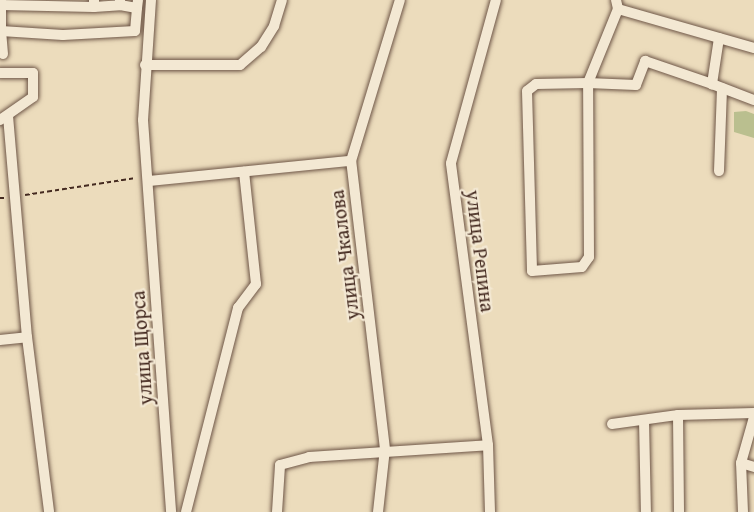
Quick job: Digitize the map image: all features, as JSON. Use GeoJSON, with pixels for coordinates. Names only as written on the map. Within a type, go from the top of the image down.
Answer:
{"type":"FeatureCollection","features":[{"type":"Feature","properties":{"kind":"street","name":"улица Щорса"},"geometry":{"type":"LineString","coordinates":[[150,0],[143,120],[154,311],[171,512]]}},
{"type":"Feature","properties":{"kind":"street"},"geometry":{"type":"LineString","coordinates":[[145,65],[240,65],[261,47],[274,26],[282,0]]}},
{"type":"Feature","properties":{"kind":"street","name":"улица Чкалова"},"geometry":{"type":"LineString","coordinates":[[378,512],[385,450],[351,161],[400,0]]}},
{"type":"Feature","properties":{"kind":"street","name":"улица Репина"},"geometry":{"type":"LineString","coordinates":[[490,512],[488,445],[451,163],[496,0]]}},
{"type":"Feature","properties":{"kind":"street"},"geometry":{"type":"LineString","coordinates":[[1,30],[63,35],[135,31],[138,4],[120,2],[1,3],[1,30],[3,54]]}},
{"type":"Feature","properties":{"kind":"street"},"geometry":{"type":"LineString","coordinates":[[754,48],[617,5],[588,83],[589,257],[582,267],[532,271],[527,91],[536,84],[588,83],[636,85],[645,62],[754,100]]}},
{"type":"Feature","properties":{"kind":"street"},"geometry":{"type":"LineString","coordinates":[[719,38],[717,86],[719,171]]}},
{"type":"Feature","properties":{"kind":"street"},"geometry":{"type":"LineString","coordinates":[[0,73],[33,73],[33,96],[4,118],[14,191],[27,337],[49,512]]}},
{"type":"Feature","properties":{"kind":"street"},"geometry":{"type":"LineString","coordinates":[[148,181],[351,161]]}},
{"type":"Feature","properties":{"kind":"street"},"geometry":{"type":"LineString","coordinates":[[186,512],[238,308],[256,284],[244,172]]}},
{"type":"Feature","properties":{"kind":"street"},"geometry":{"type":"LineString","coordinates":[[0,340],[27,337]]}},
{"type":"Feature","properties":{"kind":"street"},"geometry":{"type":"LineString","coordinates":[[678,415],[679,512]]}},
{"type":"Feature","properties":{"kind":"street"},"geometry":{"type":"LineString","coordinates":[[612,424],[678,415],[754,415],[741,463],[743,512]]}},
{"type":"Feature","properties":{"kind":"street"},"geometry":{"type":"LineString","coordinates":[[644,420],[646,512]]}},
{"type":"Feature","properties":{"kind":"street"},"geometry":{"type":"LineString","coordinates":[[277,512],[280,465],[309,457],[385,450],[488,445]]}},
{"type":"Feature","properties":{"kind":"street"},"geometry":{"type":"LineString","coordinates":[[741,463],[754,467]]}},
{"type":"Feature","properties":{"kind":"path"},"geometry":{"type":"LineString","coordinates":[[0,198],[14,191],[134,178],[148,181]]}},
{"type":"Feature","properties":{"kind":"green space"},"geometry":{"type":"Polygon","coordinates":[[[746,111],[754,114],[754,138],[734,132],[734,112],[746,111]]]}}]}
